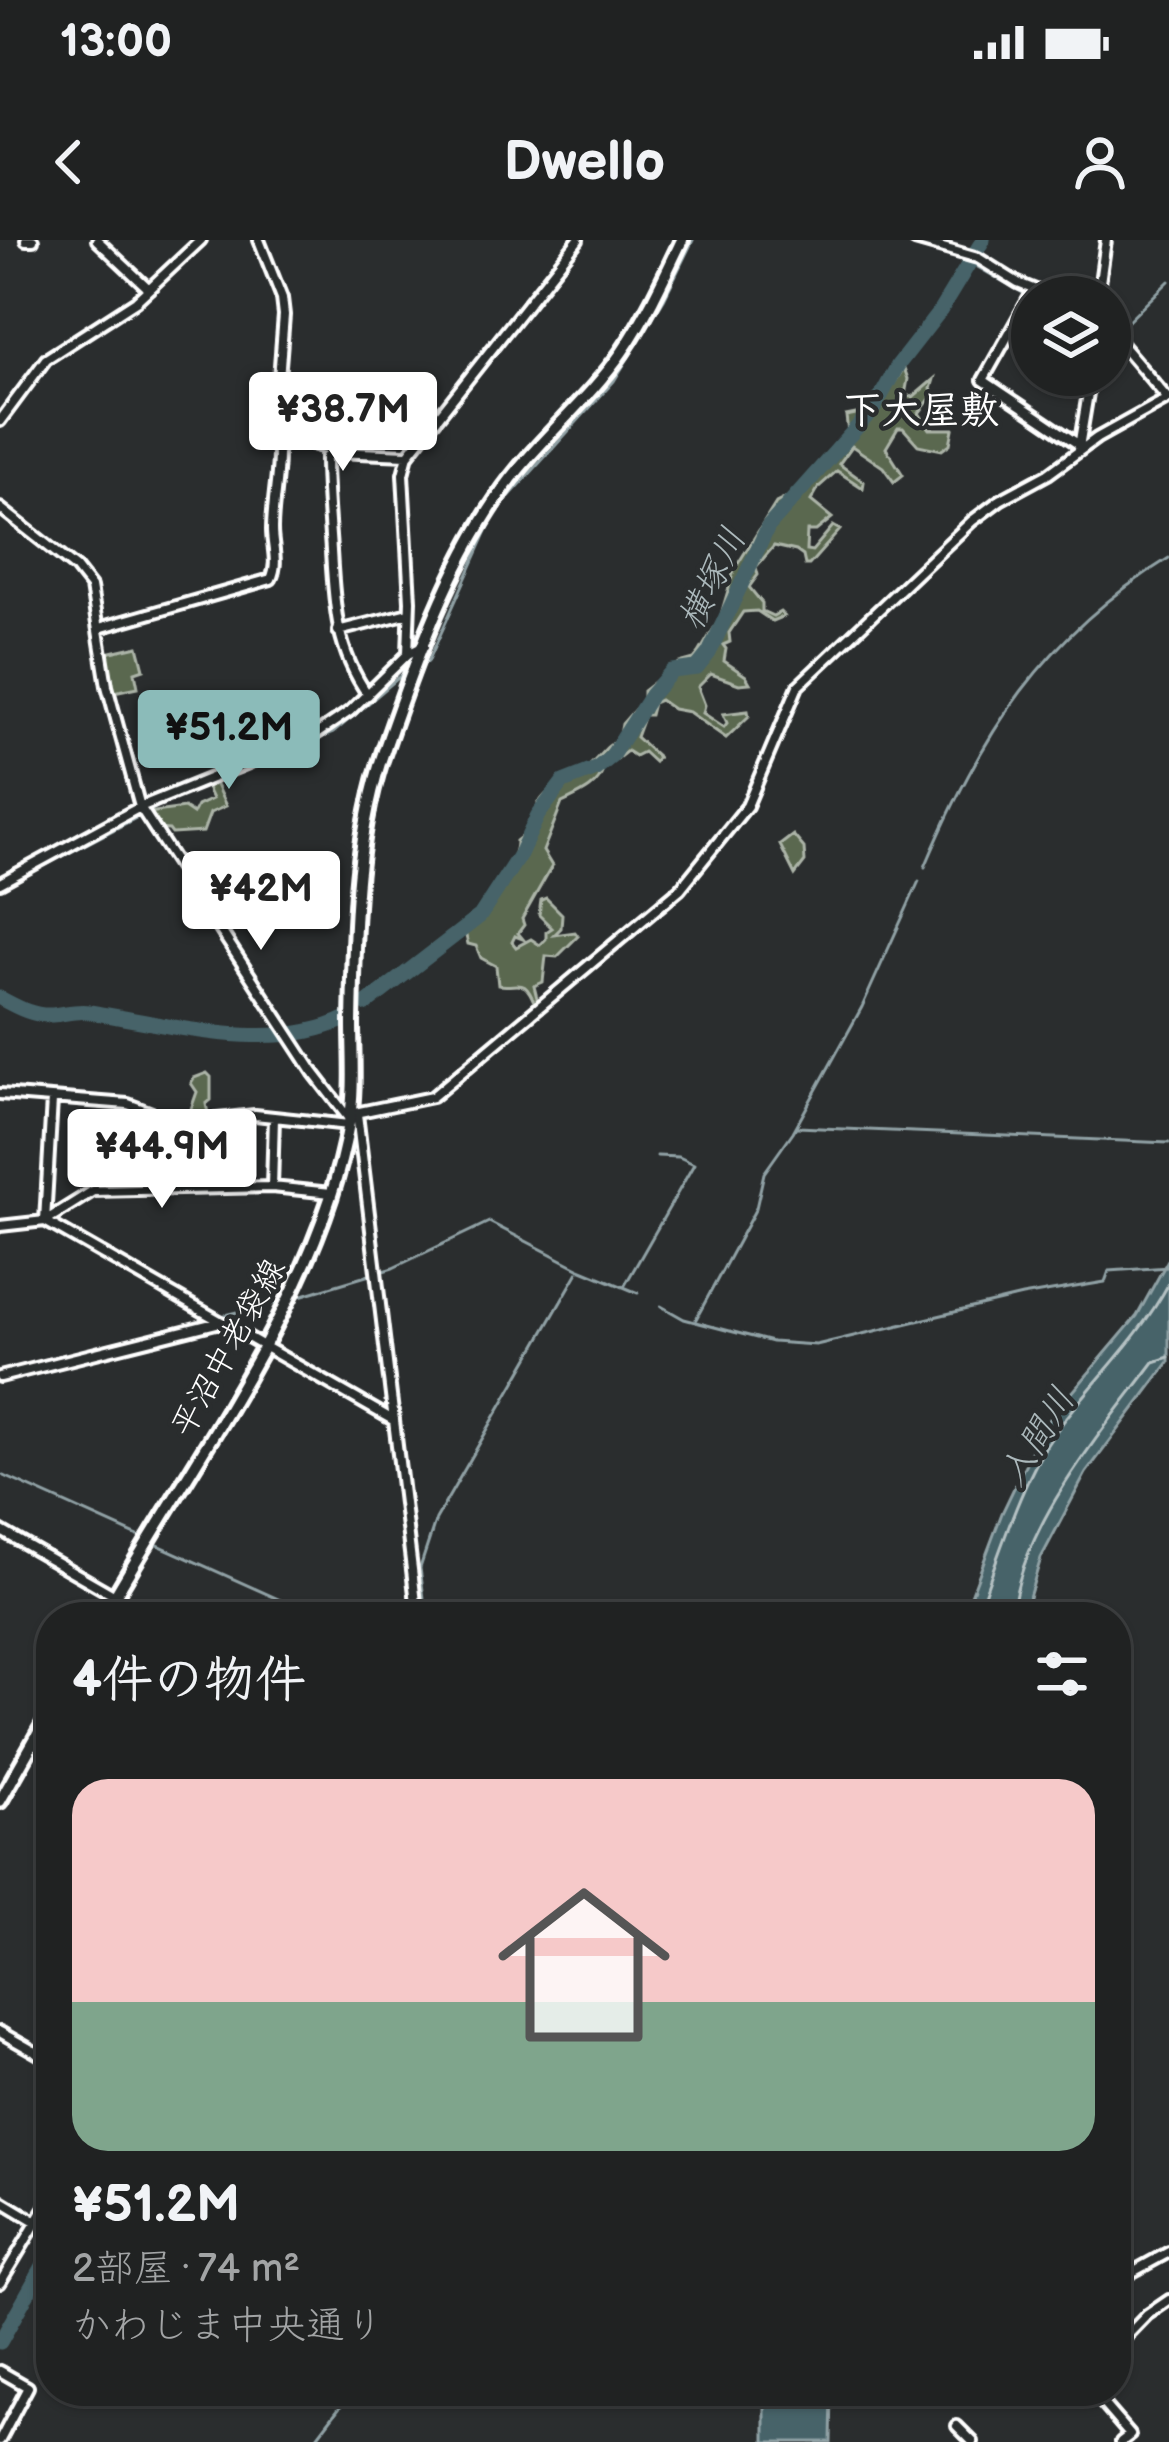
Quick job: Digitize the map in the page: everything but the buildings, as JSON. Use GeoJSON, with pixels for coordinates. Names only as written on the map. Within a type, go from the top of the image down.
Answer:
{"type":"FeatureCollection","features":[{"type":"Feature","properties":{"kind":"main road","name":"平沼中老袋線"},"geometry":{"type":"LineString","coordinates":[[112,1602],[262,1346],[317,1239],[333,1193],[351,1118],[355,912],[361,855],[385,748],[424,646],[496,499],[621,354],[682,240]]}},
{"type":"Feature","properties":{"kind":"main road"},"geometry":{"type":"LineString","coordinates":[[0,1801],[36,1737]]}},
{"type":"Feature","properties":{"kind":"street"},"geometry":{"type":"LineString","coordinates":[[97,240],[149,290]]}},
{"type":"Feature","properties":{"kind":"street"},"geometry":{"type":"LineString","coordinates":[[0,421],[46,359],[149,290],[201,240]]}},
{"type":"Feature","properties":{"kind":"street"},"geometry":{"type":"LineString","coordinates":[[99,628],[271,579],[275,570],[272,514],[282,298],[259,240]]}},
{"type":"Feature","properties":{"kind":"street"},"geometry":{"type":"LineString","coordinates":[[408,654],[404,496],[408,454],[578,240]]}},
{"type":"Feature","properties":{"kind":"street"},"geometry":{"type":"LineString","coordinates":[[915,240],[978,258],[1011,277]]}},
{"type":"Feature","properties":{"kind":"street"},"geometry":{"type":"LineString","coordinates":[[1101,276],[1106,240]]}},
{"type":"Feature","properties":{"kind":"street"},"geometry":{"type":"LineString","coordinates":[[1011,330],[983,380],[1079,446]]}},
{"type":"Feature","properties":{"kind":"street"},"geometry":{"type":"LineString","coordinates":[[0,1094],[128,1103],[178,1123],[239,1115],[351,1118],[432,1097],[680,889],[737,822],[790,704],[814,668],[972,521],[1048,474],[1079,446],[1169,398],[1131,355]]}},
{"type":"Feature","properties":{"kind":"street"},"geometry":{"type":"LineString","coordinates":[[1079,446],[1087,396]]}},
{"type":"Feature","properties":{"kind":"street"},"geometry":{"type":"LineString","coordinates":[[278,443],[307,442],[336,452],[408,454]]}},
{"type":"Feature","properties":{"kind":"street"},"geometry":{"type":"LineString","coordinates":[[336,452],[326,457],[326,480],[338,632],[368,695]]}},
{"type":"Feature","properties":{"kind":"street"},"geometry":{"type":"LineString","coordinates":[[0,508],[84,577],[96,601],[107,686],[140,807],[313,1072],[351,1118],[416,1602]]}},
{"type":"Feature","properties":{"kind":"street"},"geometry":{"type":"LineString","coordinates":[[338,632],[410,614]]}},
{"type":"Feature","properties":{"kind":"street"},"geometry":{"type":"LineString","coordinates":[[0,883],[140,807],[313,737],[368,695],[408,654],[424,646]]}},
{"type":"Feature","properties":{"kind":"street"},"geometry":{"type":"LineString","coordinates":[[45,1221],[52,1100]]}},
{"type":"Feature","properties":{"kind":"street"},"geometry":{"type":"LineString","coordinates":[[272,1187],[274,1117]]}},
{"type":"Feature","properties":{"kind":"street"},"geometry":{"type":"LineString","coordinates":[[0,1226],[45,1221],[93,1191],[272,1187],[333,1193]]}},
{"type":"Feature","properties":{"kind":"street"},"geometry":{"type":"LineString","coordinates":[[45,1221],[393,1420]]}},
{"type":"Feature","properties":{"kind":"street"},"geometry":{"type":"LineString","coordinates":[[0,1377],[221,1322]]}},
{"type":"Feature","properties":{"kind":"street"},"geometry":{"type":"LineString","coordinates":[[0,1530],[115,1596]]}},
{"type":"Feature","properties":{"kind":"street"},"geometry":{"type":"LineString","coordinates":[[0,2032],[36,2052]]}},
{"type":"Feature","properties":{"kind":"street"},"geometry":{"type":"LineString","coordinates":[[0,2200],[35,2221],[0,2283]]}},
{"type":"Feature","properties":{"kind":"street"},"geometry":{"type":"LineString","coordinates":[[1131,2273],[1169,2252]]}},
{"type":"Feature","properties":{"kind":"street"},"geometry":{"type":"LineString","coordinates":[[1131,2332],[1169,2300]]}},
{"type":"Feature","properties":{"kind":"street"},"geometry":{"type":"LineString","coordinates":[[0,2389],[6,2374],[28,2387],[0,2440]]}},
{"type":"Feature","properties":{"kind":"street"},"geometry":{"type":"LineString","coordinates":[[1105,2406],[1130,2435],[1121,2442]]}},
{"type":"Feature","properties":{"kind":"street"},"geometry":{"type":"LineString","coordinates":[[957,2426],[973,2442]]}},
{"type":"Feature","properties":{"kind":"green space"},"geometry":{"type":"Polygon","coordinates":[[[904,368],[905,395],[913,397],[934,379],[934,394],[919,413],[930,429],[953,429],[950,444],[942,450],[918,445],[898,428],[886,448],[903,475],[894,482],[883,467],[852,446],[839,464],[864,482],[863,488],[837,471],[819,487],[811,501],[832,518],[816,531],[807,531],[806,550],[812,551],[833,526],[840,530],[809,565],[796,551],[774,546],[756,567],[758,575],[749,587],[762,603],[762,611],[784,616],[772,621],[757,611],[743,612],[729,633],[730,642],[723,645],[724,661],[750,683],[711,674],[698,687],[703,713],[724,727],[723,714],[748,711],[749,716],[726,738],[689,712],[660,700],[653,703],[636,737],[658,757],[654,762],[643,752],[635,756],[627,751],[592,786],[562,803],[543,851],[552,866],[522,919],[518,933],[523,939],[515,936],[512,942],[516,947],[531,939],[540,945],[546,939],[552,928],[539,915],[541,900],[546,898],[562,914],[561,928],[554,935],[575,932],[578,936],[557,957],[546,956],[543,982],[534,986],[535,1004],[524,986],[498,985],[496,966],[468,944],[464,928],[471,926],[470,920],[506,871],[516,841],[526,833],[532,817],[543,811],[538,804],[619,740],[622,724],[643,700],[643,691],[679,663],[694,659],[720,618],[734,570],[776,503],[819,473],[848,433],[846,416],[866,412],[871,399],[880,390],[890,390],[904,368]]]}},
{"type":"Feature","properties":{"kind":"green space"},"geometry":{"type":"Polygon","coordinates":[[[138,646],[144,669],[135,672],[138,687],[114,692],[107,653],[138,646]]]}},
{"type":"Feature","properties":{"kind":"green space"},"geometry":{"type":"Polygon","coordinates":[[[215,783],[226,806],[210,813],[203,832],[172,834],[156,829],[148,813],[184,808],[193,814],[197,806],[212,799],[206,786],[215,783]]]}},
{"type":"Feature","properties":{"kind":"green space"},"geometry":{"type":"Polygon","coordinates":[[[793,835],[804,848],[805,862],[795,875],[780,845],[793,835]]]}},
{"type":"Feature","properties":{"kind":"green space"},"geometry":{"type":"Polygon","coordinates":[[[207,1073],[211,1077],[208,1113],[195,1120],[191,1109],[197,1092],[191,1083],[207,1073]]]}},
{"type":"Feature","properties":{"kind":"green space"},"geometry":{"type":"Polygon","coordinates":[[[194,1128],[199,1164],[212,1167],[214,1173],[225,1168],[231,1178],[190,1184],[170,1171],[169,1133],[194,1128]]]}},
{"type":"Feature","properties":{"kind":"water"},"geometry":{"type":"Polygon","coordinates":[[[1169,1258],[1169,1362],[1086,1473],[1041,1558],[1028,1602],[969,1602],[1002,1513],[1043,1427],[1137,1316],[1169,1258]]]}},
{"type":"Feature","properties":{"kind":"water"},"geometry":{"type":"Polygon","coordinates":[[[765,2406],[832,2406],[831,2442],[765,2442],[765,2406]]]}},
{"type":"Feature","properties":{"kind":"waterway"},"geometry":{"type":"LineString","coordinates":[[421,664],[428,662],[496,511],[614,381],[693,240]]}},
{"type":"Feature","properties":{"kind":"waterway","name":"横塚川"},"geometry":{"type":"LineString","coordinates":[[366,1004],[480,916],[520,854],[538,815],[563,782],[596,769],[611,757],[672,671],[697,668],[709,653],[768,527],[875,407],[983,240]]}},
{"type":"Feature","properties":{"kind":"waterway"},"geometry":{"type":"LineString","coordinates":[[969,262],[1011,286]]}},
{"type":"Feature","properties":{"kind":"waterway"},"geometry":{"type":"LineString","coordinates":[[1131,318],[1169,281]]}},
{"type":"Feature","properties":{"kind":"waterway"},"geometry":{"type":"LineString","coordinates":[[925,867],[969,773],[1021,692],[1086,620],[1169,558]]}},
{"type":"Feature","properties":{"kind":"waterway"},"geometry":{"type":"LineString","coordinates":[[277,755],[333,733],[411,667]]}},
{"type":"Feature","properties":{"kind":"waterway"},"geometry":{"type":"LineString","coordinates":[[0,889],[184,793]]}},
{"type":"Feature","properties":{"kind":"waterway"},"geometry":{"type":"LineString","coordinates":[[696,1319],[756,1208],[764,1173],[793,1132],[862,1007],[919,881]]}},
{"type":"Feature","properties":{"kind":"waterway","name":"横塚川"},"geometry":{"type":"LineString","coordinates":[[0,998],[38,1014],[84,1012],[254,1036],[318,1029],[347,1018]]}},
{"type":"Feature","properties":{"kind":"waterway"},"geometry":{"type":"LineString","coordinates":[[797,1127],[1169,1143]]}},
{"type":"Feature","properties":{"kind":"waterway"},"geometry":{"type":"LineString","coordinates":[[625,1285],[694,1164],[679,1157],[657,1156]]}},
{"type":"Feature","properties":{"kind":"waterway"},"geometry":{"type":"LineString","coordinates":[[293,1298],[393,1268],[489,1222],[638,1293]]}},
{"type":"Feature","properties":{"kind":"waterway"},"geometry":{"type":"LineString","coordinates":[[661,1306],[684,1319],[772,1342],[816,1345],[1022,1296],[1105,1282],[1109,1271],[1169,1267]]}},
{"type":"Feature","properties":{"kind":"waterway"},"geometry":{"type":"LineString","coordinates":[[424,1602],[420,1568],[436,1519],[578,1272]]}},
{"type":"Feature","properties":{"kind":"waterway"},"geometry":{"type":"LineString","coordinates":[[217,1317],[284,1301]]}},
{"type":"Feature","properties":{"kind":"waterway"},"geometry":{"type":"LineString","coordinates":[[0,1371],[208,1320]]}},
{"type":"Feature","properties":{"kind":"waterway"},"geometry":{"type":"LineString","coordinates":[[0,1474],[285,1602]]}},
{"type":"Feature","properties":{"kind":"waterway"},"geometry":{"type":"LineString","coordinates":[[0,2342],[36,2278]]}},
{"type":"Feature","properties":{"kind":"waterway"},"geometry":{"type":"LineString","coordinates":[[313,2442],[341,2406]]}},
{"type":"Feature","properties":{"kind":"district","name":"下大屋敷"},"geometry":{"type":"Point","coordinates":[921,409]}},
{"type":"Feature","properties":{"kind":"water label","name":"入間川"},"geometry":{"type":"Point","coordinates":[1036,1436]}}]}
